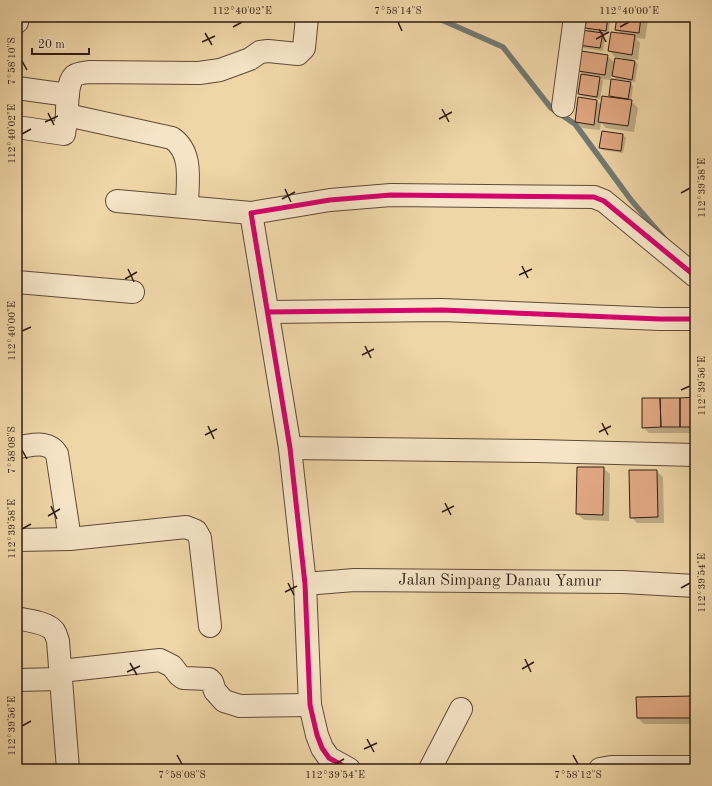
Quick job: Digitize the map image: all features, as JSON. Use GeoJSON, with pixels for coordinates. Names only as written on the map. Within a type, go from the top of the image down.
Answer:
{"type":"FeatureCollection","features":[{"type":"Feature","properties":{"kind":"street"},"geometry":{"type":"LineString","coordinates":[[17,22],[18,17]]}},
{"type":"Feature","properties":{"kind":"street"},"geometry":{"type":"LineString","coordinates":[[17,127],[64,134],[71,79],[80,73],[199,73],[220,70],[250,59],[260,52],[268,51],[298,54],[304,48],[307,17]]}},
{"type":"Feature","properties":{"kind":"street"},"geometry":{"type":"LineString","coordinates":[[563,106],[574,17]]}},
{"type":"Feature","properties":{"kind":"street"},"geometry":{"type":"LineString","coordinates":[[17,88],[172,138],[178,142],[183,149],[188,162],[187,206]]}},
{"type":"Feature","properties":{"kind":"street"},"geometry":{"type":"LineString","coordinates":[[117,200],[251,213],[330,200],[391,195],[594,197],[604,201],[695,276]]}},
{"type":"Feature","properties":{"kind":"street"},"geometry":{"type":"LineString","coordinates":[[251,213],[290,448],[305,584],[310,705],[316,735],[322,748],[329,758],[349,769]]}},
{"type":"Feature","properties":{"kind":"street"},"geometry":{"type":"LineString","coordinates":[[17,282],[133,292]]}},
{"type":"Feature","properties":{"kind":"street"},"geometry":{"type":"LineString","coordinates":[[268,312],[442,310],[660,319],[695,319]]}},
{"type":"Feature","properties":{"kind":"street"},"geometry":{"type":"LineString","coordinates":[[17,447],[47,445],[54,448],[57,454],[70,539]]}},
{"type":"Feature","properties":{"kind":"street"},"geometry":{"type":"LineString","coordinates":[[290,448],[695,455]]}},
{"type":"Feature","properties":{"kind":"street"},"geometry":{"type":"LineString","coordinates":[[17,540],[70,539],[186,526],[196,531],[200,538],[210,626]]}},
{"type":"Feature","properties":{"kind":"street","name":"Jalan Simpang Danau Yamur"},"geometry":{"type":"LineString","coordinates":[[305,584],[362,580],[623,582],[695,586]]}},
{"type":"Feature","properties":{"kind":"street"},"geometry":{"type":"LineString","coordinates":[[17,618],[43,625],[56,632],[61,675],[68,769]]}},
{"type":"Feature","properties":{"kind":"street"},"geometry":{"type":"LineString","coordinates":[[17,680],[160,660],[172,666],[183,678],[209,679],[219,697],[229,704],[240,706],[310,705]]}},
{"type":"Feature","properties":{"kind":"street"},"geometry":{"type":"LineString","coordinates":[[430,769],[461,709]]}},
{"type":"Feature","properties":{"kind":"street"},"geometry":{"type":"LineString","coordinates":[[600,769],[612,767],[695,767]]}},
{"type":"Feature","properties":{"kind":"building"},"geometry":{"type":"Polygon","coordinates":[[[587,17],[608,17],[606,31],[585,28],[587,17]]]}},
{"type":"Feature","properties":{"kind":"building"},"geometry":{"type":"Polygon","coordinates":[[[617,17],[641,17],[639,33],[615,30],[617,17]]]}},
{"type":"Feature","properties":{"kind":"building"},"geometry":{"type":"Polygon","coordinates":[[[581,30],[603,33],[600,48],[579,45],[581,30]]]}},
{"type":"Feature","properties":{"kind":"building"},"geometry":{"type":"Polygon","coordinates":[[[611,32],[635,35],[632,55],[608,51],[611,32]]]}},
{"type":"Feature","properties":{"kind":"building"},"geometry":{"type":"Polygon","coordinates":[[[581,51],[608,55],[605,75],[578,71],[581,51]]]}},
{"type":"Feature","properties":{"kind":"building"},"geometry":{"type":"Polygon","coordinates":[[[615,58],[635,61],[632,80],[612,76],[615,58]]]}},
{"type":"Feature","properties":{"kind":"building"},"geometry":{"type":"Polygon","coordinates":[[[581,74],[600,77],[597,97],[578,94],[581,74]]]}},
{"type":"Feature","properties":{"kind":"building"},"geometry":{"type":"Polygon","coordinates":[[[611,79],[631,82],[628,99],[609,96],[611,79]]]}},
{"type":"Feature","properties":{"kind":"building"},"geometry":{"type":"Polygon","coordinates":[[[602,96],[632,100],[628,126],[598,122],[602,96]]]}},
{"type":"Feature","properties":{"kind":"building"},"geometry":{"type":"Polygon","coordinates":[[[578,97],[597,100],[594,125],[575,122],[578,97]]]}},
{"type":"Feature","properties":{"kind":"building"},"geometry":{"type":"Polygon","coordinates":[[[602,131],[623,134],[621,151],[599,148],[602,131]]]}},
{"type":"Feature","properties":{"kind":"building"},"geometry":{"type":"Polygon","coordinates":[[[695,397],[695,427],[680,427],[680,398],[695,397]]]}},
{"type":"Feature","properties":{"kind":"building"},"geometry":{"type":"Polygon","coordinates":[[[642,398],[660,398],[661,427],[642,428],[642,398]]]}},
{"type":"Feature","properties":{"kind":"building"},"geometry":{"type":"Polygon","coordinates":[[[660,398],[680,398],[680,427],[661,427],[660,398]]]}},
{"type":"Feature","properties":{"kind":"building"},"geometry":{"type":"Polygon","coordinates":[[[577,467],[604,467],[603,515],[576,514],[577,467]]]}},
{"type":"Feature","properties":{"kind":"building"},"geometry":{"type":"Polygon","coordinates":[[[629,470],[657,470],[658,517],[630,518],[629,470]]]}},
{"type":"Feature","properties":{"kind":"building"},"geometry":{"type":"Polygon","coordinates":[[[695,696],[695,718],[637,718],[636,697],[695,696]]]}},
{"type":"Feature","properties":{"kind":"waterway"},"geometry":{"type":"LineString","coordinates":[[435,17],[503,47],[551,108],[575,124],[631,200],[664,238]]}},
{"type":"Feature","properties":{"kind":"cycle path"},"geometry":{"type":"LineString","coordinates":[[349,769],[329,758],[322,748],[317,735],[310,705],[305,584],[290,448],[251,213],[330,200],[391,195],[594,197],[604,201],[695,276]]}},
{"type":"Feature","properties":{"kind":"cycle path"},"geometry":{"type":"LineString","coordinates":[[268,312],[442,310],[660,319],[695,319]]}}]}
